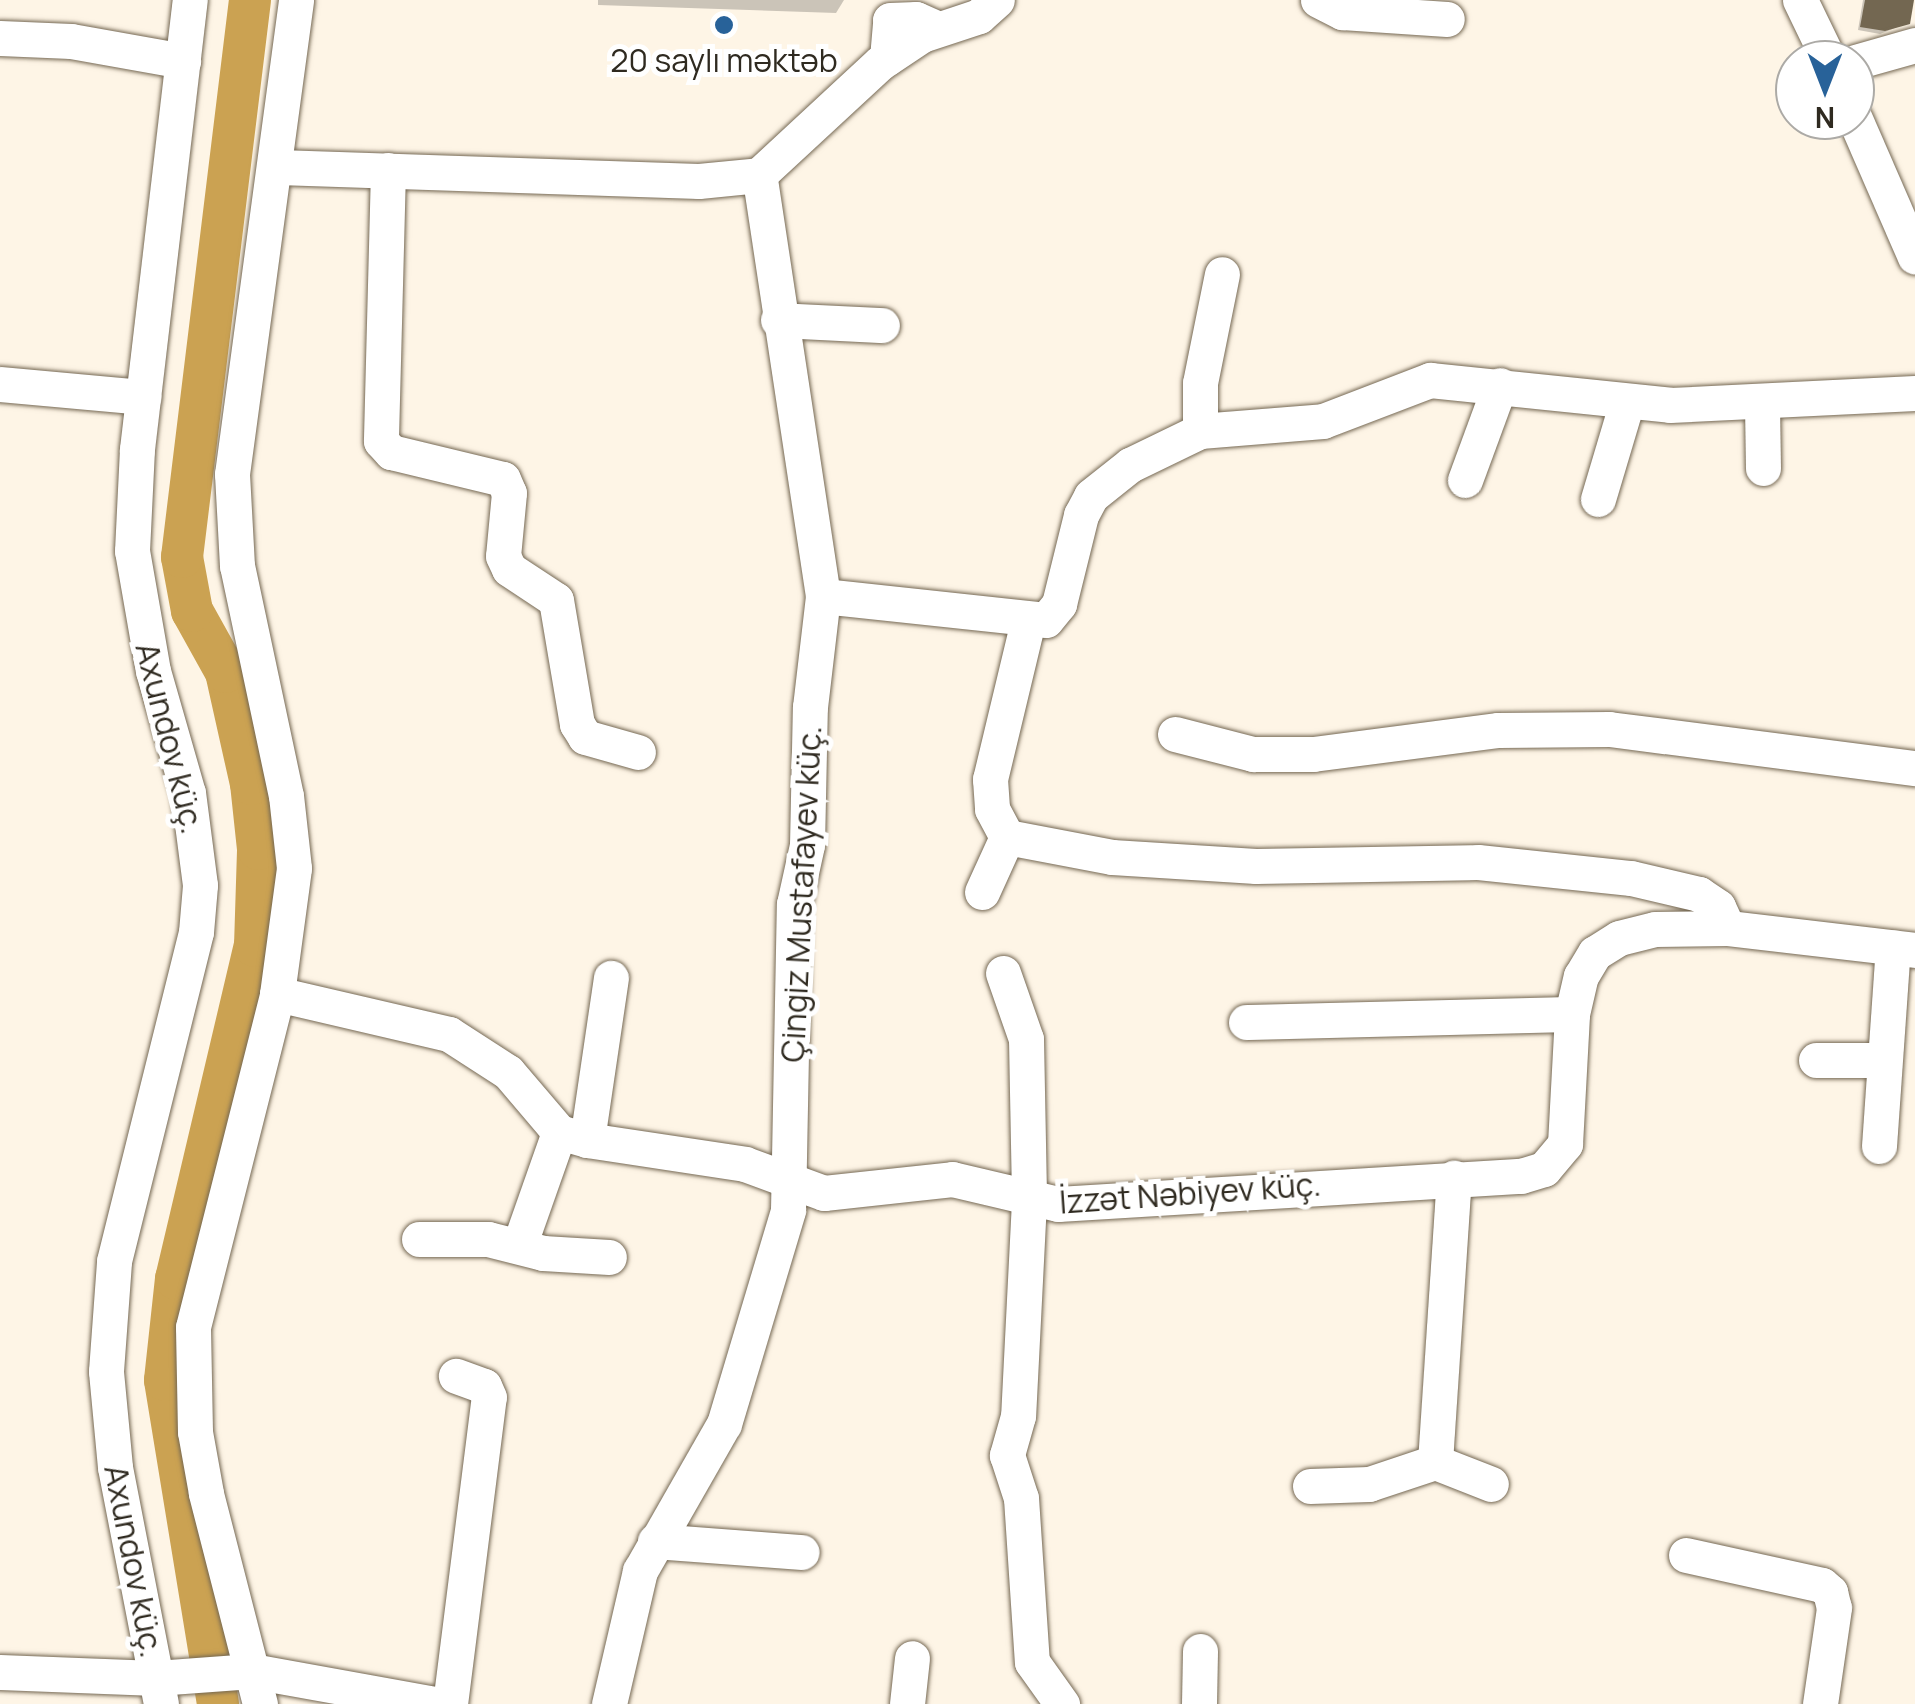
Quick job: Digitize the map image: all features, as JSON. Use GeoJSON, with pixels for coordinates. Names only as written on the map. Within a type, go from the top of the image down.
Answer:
{"type":"FeatureCollection","features":[{"type":"Feature","properties":{"kind":"street","name":"Axundov küç."},"geometry":{"type":"LineString","coordinates":[[165,1686],[108,1418],[107,1319],[114,1261],[196,932],[200,884],[188,793],[138,603],[132,550],[143,398],[190,0]]}},
{"type":"Feature","properties":{"kind":"street"},"geometry":{"type":"LineString","coordinates":[[249,1683],[195,1432],[193,1327],[277,994],[292,842],[238,566],[232,474],[278,166],[296,0]]}},
{"type":"Feature","properties":{"kind":"street"},"geometry":{"type":"LineString","coordinates":[[278,166],[699,181],[759,175],[888,58],[938,29],[979,16],[998,0]]}},
{"type":"Feature","properties":{"kind":"street"},"geometry":{"type":"LineString","coordinates":[[1318,0],[1342,12],[1447,20]]}},
{"type":"Feature","properties":{"kind":"street"},"geometry":{"type":"LineString","coordinates":[[1800,0],[1819,40]]}},
{"type":"Feature","properties":{"kind":"street"},"geometry":{"type":"LineString","coordinates":[[0,38],[71,41],[182,61]]}},
{"type":"Feature","properties":{"kind":"street"},"geometry":{"type":"LineString","coordinates":[[1875,56],[1915,45]]}},
{"type":"Feature","properties":{"kind":"street"},"geometry":{"type":"LineString","coordinates":[[1864,140],[1915,257]]}},
{"type":"Feature","properties":{"kind":"street"},"geometry":{"type":"LineString","coordinates":[[388,170],[381,442],[392,452],[503,479],[509,493],[503,556],[509,569],[556,600],[576,724],[585,736],[638,752]]}},
{"type":"Feature","properties":{"kind":"street","name":"Çingiz Mustafayev küç."},"geometry":{"type":"LineString","coordinates":[[610,1704],[640,1572],[724,1424],[778,1248],[790,1185],[794,904],[807,844],[810,707],[823,596],[778,320],[759,175]]}},
{"type":"Feature","properties":{"kind":"street"},"geometry":{"type":"LineString","coordinates":[[1200,430],[1200,383],[1222,274]]}},
{"type":"Feature","properties":{"kind":"street"},"geometry":{"type":"LineString","coordinates":[[778,320],[882,326]]}},
{"type":"Feature","properties":{"kind":"street"},"geometry":{"type":"LineString","coordinates":[[823,596],[1046,620],[1059,604],[1092,496],[1130,465],[1200,430],[1323,421],[1430,380],[1628,402],[1762,406],[1915,393]]}},
{"type":"Feature","properties":{"kind":"street"},"geometry":{"type":"LineString","coordinates":[[0,384],[143,398]]}},
{"type":"Feature","properties":{"kind":"street"},"geometry":{"type":"LineString","coordinates":[[1465,480],[1500,385]]}},
{"type":"Feature","properties":{"kind":"street"},"geometry":{"type":"LineString","coordinates":[[1598,499],[1628,402]]}},
{"type":"Feature","properties":{"kind":"street"},"geometry":{"type":"LineString","coordinates":[[1762,406],[1763,468]]}},
{"type":"Feature","properties":{"kind":"street"},"geometry":{"type":"LineString","coordinates":[[1007,837],[992,809],[990,779],[1028,621]]}},
{"type":"Feature","properties":{"kind":"street"},"geometry":{"type":"LineString","coordinates":[[1176,734],[1253,754],[1313,754],[1498,730],[1609,729],[1915,768]]}},
{"type":"Feature","properties":{"kind":"street"},"geometry":{"type":"LineString","coordinates":[[982,892],[1007,837]]}},
{"type":"Feature","properties":{"kind":"street"},"geometry":{"type":"LineString","coordinates":[[1007,837],[1112,858],[1256,866],[1478,862],[1631,878],[1699,894],[1718,907],[1728,928]]}},
{"type":"Feature","properties":{"kind":"street","name":"İzzət Nəbiyev küç."},"geometry":{"type":"LineString","coordinates":[[573,1136],[745,1164],[790,1185],[848,1193],[952,1179],[1029,1202],[1520,1176],[1558,1158],[1570,1107],[1572,1014],[1595,953],[1619,938],[1655,928],[1728,928],[1904,949]]}},
{"type":"Feature","properties":{"kind":"street"},"geometry":{"type":"LineString","coordinates":[[1878,1146],[1883,1060],[1904,949]]}},
{"type":"Feature","properties":{"kind":"street"},"geometry":{"type":"LineString","coordinates":[[1004,973],[1026,1040],[1029,1202],[1018,1416],[1008,1455],[1020,1498],[1032,1662],[1062,1704]]}},
{"type":"Feature","properties":{"kind":"street"},"geometry":{"type":"LineString","coordinates":[[520,1243],[573,1136],[611,978]]}},
{"type":"Feature","properties":{"kind":"street"},"geometry":{"type":"LineString","coordinates":[[277,994],[449,1034],[508,1072],[573,1136]]}},
{"type":"Feature","properties":{"kind":"street"},"geometry":{"type":"LineString","coordinates":[[1246,1022],[1572,1014]]}},
{"type":"Feature","properties":{"kind":"street"},"geometry":{"type":"LineString","coordinates":[[1816,1060],[1883,1060]]}},
{"type":"Feature","properties":{"kind":"street"},"geometry":{"type":"LineString","coordinates":[[1435,1462],[1454,1178]]}},
{"type":"Feature","properties":{"kind":"street"},"geometry":{"type":"LineString","coordinates":[[419,1240],[520,1243],[542,1253],[609,1257]]}},
{"type":"Feature","properties":{"kind":"street"},"geometry":{"type":"LineString","coordinates":[[450,1704],[489,1397],[484,1386],[456,1376]]}},
{"type":"Feature","properties":{"kind":"street"},"geometry":{"type":"LineString","coordinates":[[1310,1486],[1369,1484],[1435,1462],[1491,1484]]}},
{"type":"Feature","properties":{"kind":"street"},"geometry":{"type":"LineString","coordinates":[[655,1541],[802,1552]]}},
{"type":"Feature","properties":{"kind":"street"},"geometry":{"type":"LineString","coordinates":[[1686,1555],[1822,1585],[1830,1592],[1834,1608],[1820,1704]]}},
{"type":"Feature","properties":{"kind":"street"},"geometry":{"type":"LineString","coordinates":[[1199,1704],[1200,1651]]}},
{"type":"Feature","properties":{"kind":"street"},"geometry":{"type":"LineString","coordinates":[[907,1704],[912,1658]]}},
{"type":"Feature","properties":{"kind":"street"},"geometry":{"type":"LineString","coordinates":[[0,1672],[165,1686],[249,1683],[436,1704]]}},
{"type":"Feature","properties":{"kind":"building"},"geometry":{"type":"Polygon","coordinates":[[[1865,0],[1914,0],[1910,24],[1885,31],[1860,27],[1865,0]]]}},
{"type":"Feature","properties":{"kind":"waterway"},"geometry":{"type":"LineString","coordinates":[[218,1704],[165,1380],[176,1279],[255,946],[258,849],[251,784],[226,672],[192,611],[182,557],[250,0]]}},
{"type":"Feature","properties":{"kind":"place","name":"20 saylı məktəb"},"geometry":{"type":"Point","coordinates":[724,25]}}]}
